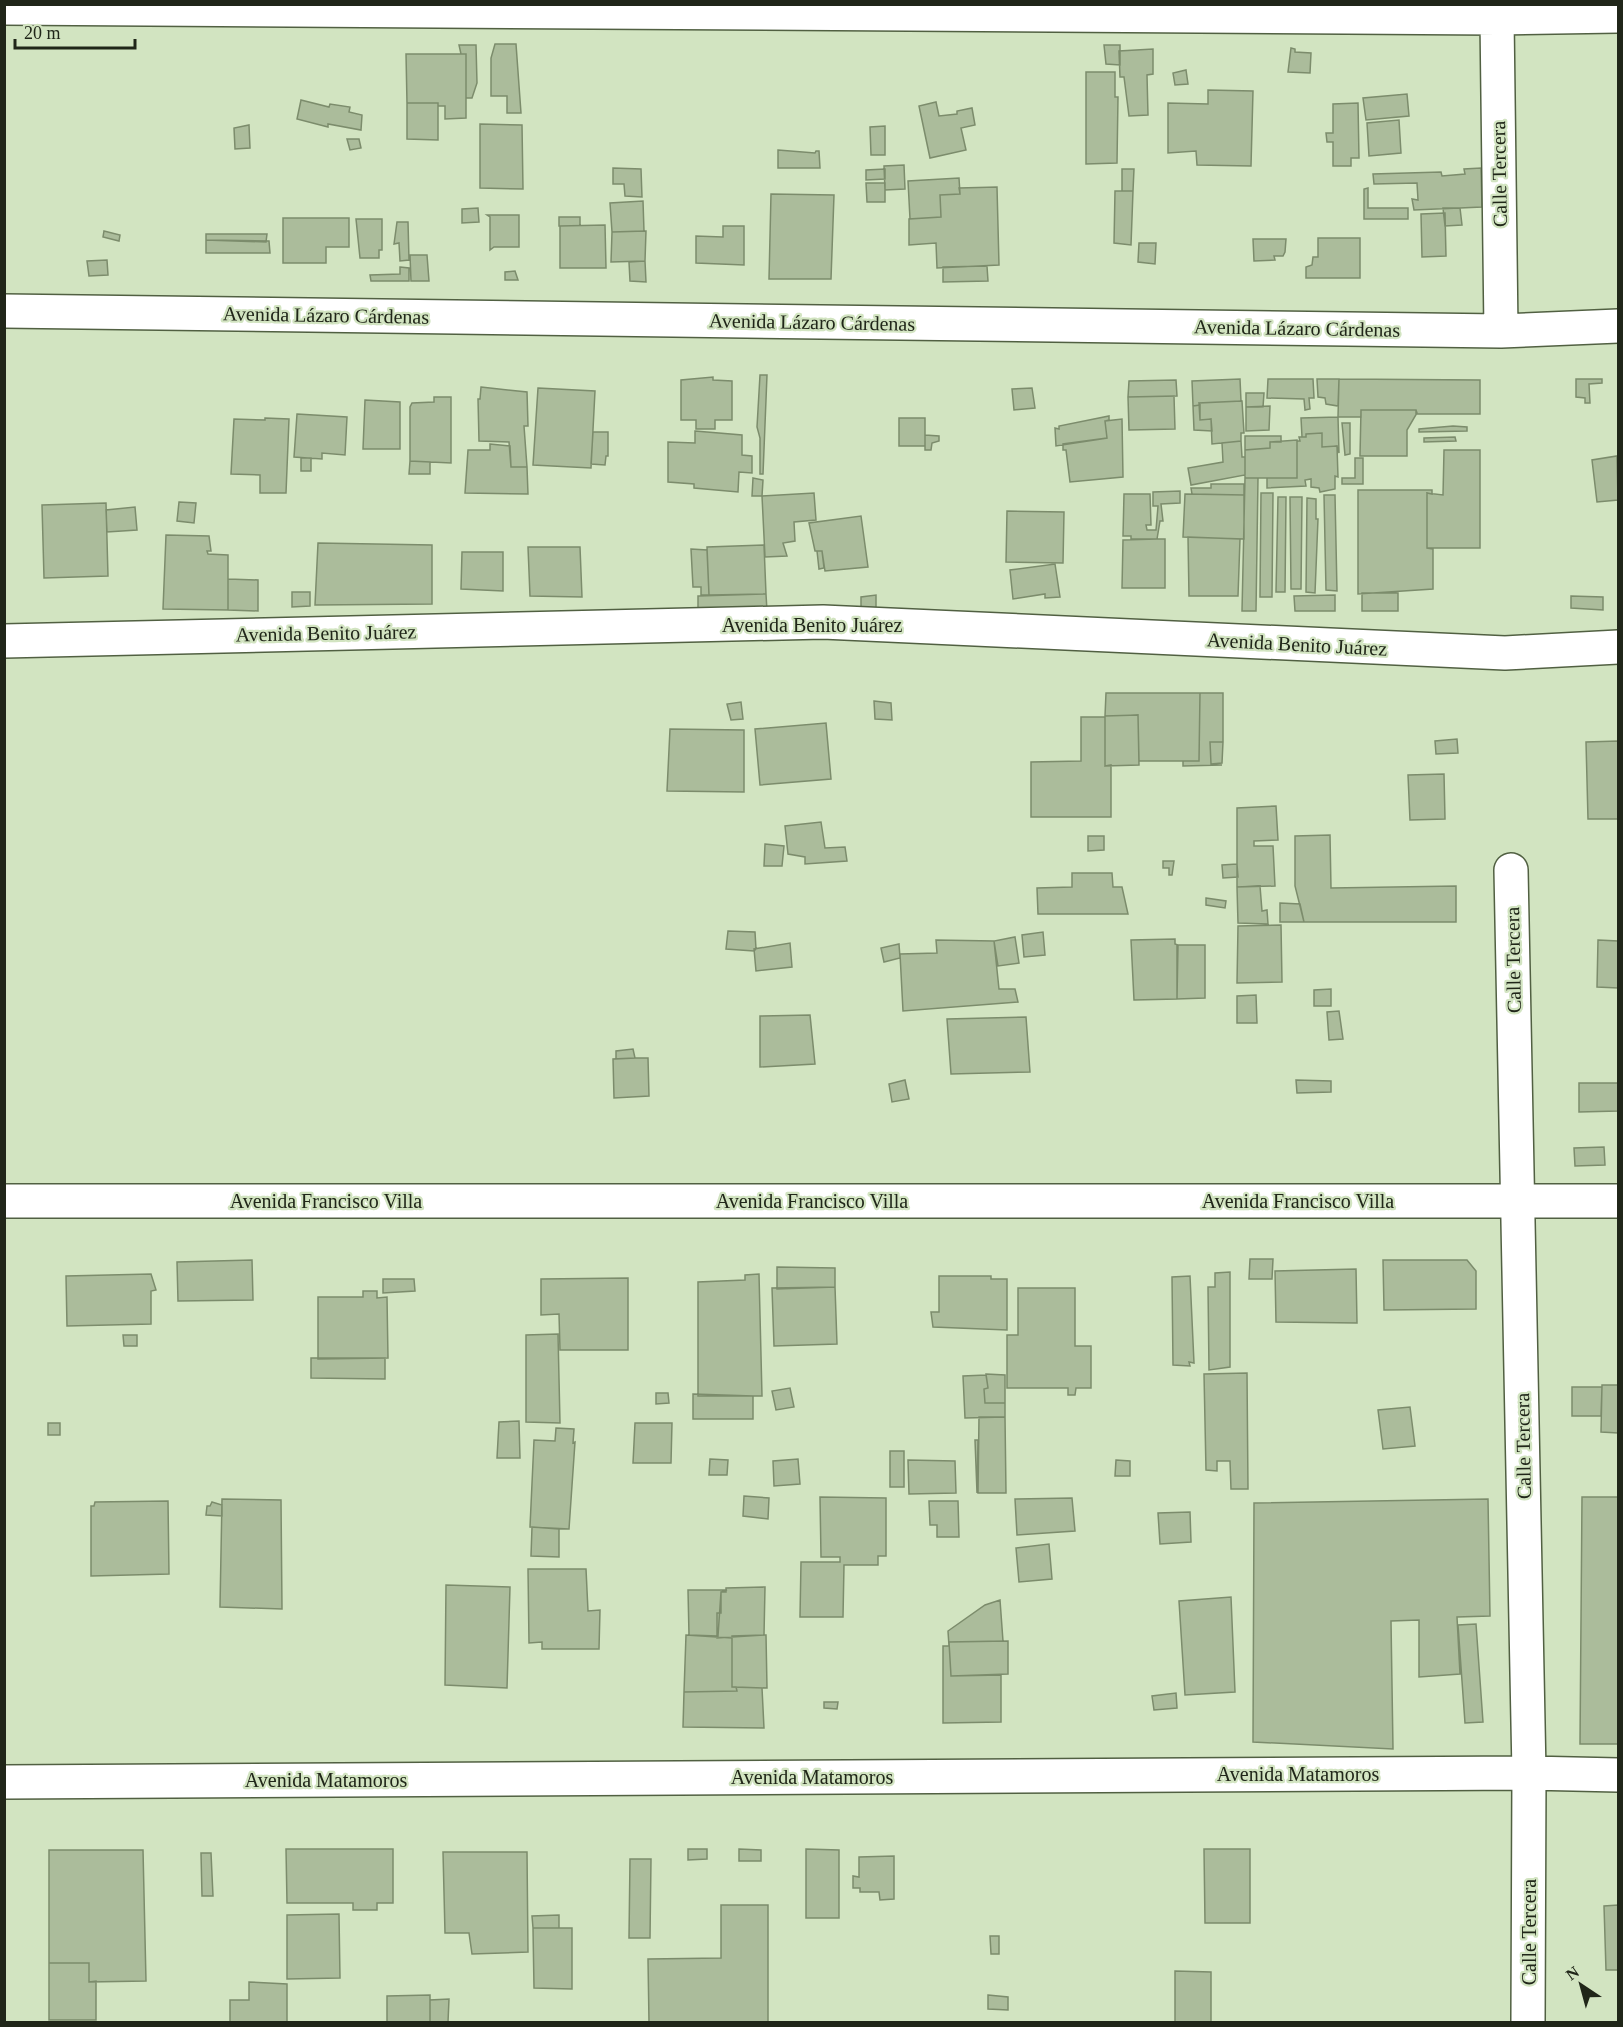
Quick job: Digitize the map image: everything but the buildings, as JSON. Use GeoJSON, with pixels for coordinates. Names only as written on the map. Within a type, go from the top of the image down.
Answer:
{"type":"FeatureCollection","features":[{"type":"Feature","properties":{"kind":"street"},"geometry":{"type":"LineString","coordinates":[[4,8],[1497,18],[1618,16]]}},
{"type":"Feature","properties":{"kind":"street","name":"Calle Tercera"},"geometry":{"type":"LineString","coordinates":[[1497,18],[1501,331]]}},
{"type":"Feature","properties":{"kind":"street","name":"Avenida Lázaro Cárdenas"},"geometry":{"type":"LineString","coordinates":[[4,311],[1501,331],[1618,326]]}},
{"type":"Feature","properties":{"kind":"street","name":"Avenida Benito Juárez"},"geometry":{"type":"LineString","coordinates":[[4,640],[823,622],[1505,653],[1618,647]]}},
{"type":"Feature","properties":{"kind":"street","name":"Calle Tercera"},"geometry":{"type":"LineString","coordinates":[[1511,870],[1529,1773],[1528,2022]]}},
{"type":"Feature","properties":{"kind":"street","name":"Avenida Francisco Villa"},"geometry":{"type":"LineString","coordinates":[[4,1201],[1618,1201]]}},
{"type":"Feature","properties":{"kind":"street","name":"Avenida Matamoros"},"geometry":{"type":"LineString","coordinates":[[4,1782],[1529,1773],[1618,1775]]}}]}
